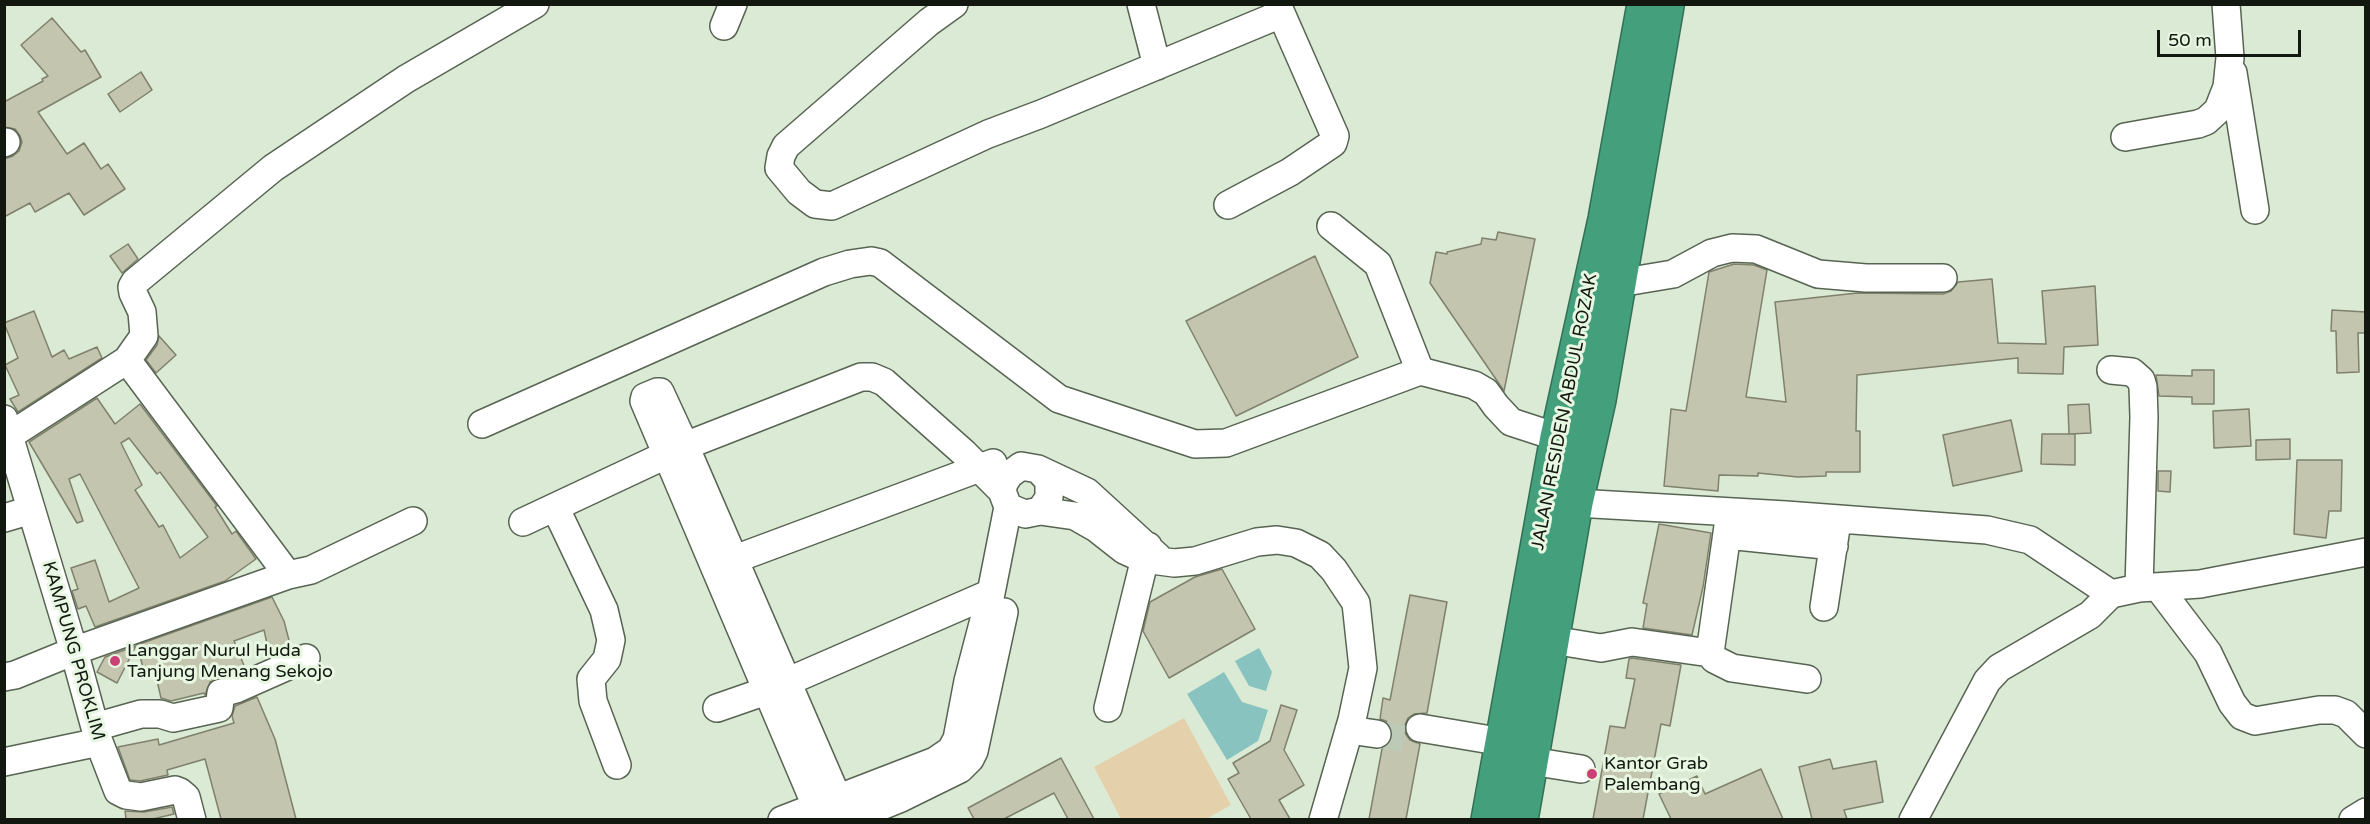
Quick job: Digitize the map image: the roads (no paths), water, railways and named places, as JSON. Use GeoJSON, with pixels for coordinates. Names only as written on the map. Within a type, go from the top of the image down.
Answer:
{"type":"FeatureCollection","features":[{"type":"Feature","properties":{"kind":"highway","name":"JALAN RESIDEN ABDUL ROZAK"},"geometry":{"type":"LineString","coordinates":[[1521,819],[1511,753],[1557,436],[1605,219],[1644,4]]}},
{"type":"Feature","properties":{"kind":"highway","name":"JALAN RESIDEN ABDUL ROZAK"},"geometry":{"type":"LineString","coordinates":[[1488,819],[1552,640],[1576,503],[1599,399],[1667,4]]}},
{"type":"Feature","properties":{"kind":"street"},"geometry":{"type":"LineString","coordinates":[[7,427],[128,360],[144,336],[142,312],[132,287],[135,282],[273,168],[406,79],[535,4]]}},
{"type":"Feature","properties":{"kind":"street"},"geometry":{"type":"LineString","coordinates":[[954,4],[929,22],[786,146],[779,168],[799,192],[815,204],[832,206],[988,134],[1157,66],[1279,9],[1335,136],[1333,142],[1290,172],[1228,205]]}},
{"type":"Feature","properties":{"kind":"street"},"geometry":{"type":"LineString","coordinates":[[1141,4],[1157,66]]}},
{"type":"Feature","properties":{"kind":"street"},"geometry":{"type":"LineString","coordinates":[[2226,4],[2230,57],[2256,210]]}},
{"type":"Feature","properties":{"kind":"street"},"geometry":{"type":"LineString","coordinates":[[2125,137],[2206,122],[2218,110],[2223,100],[2227,87],[2230,57]]}},
{"type":"Feature","properties":{"kind":"street"},"geometry":{"type":"LineString","coordinates":[[1331,226],[1378,264],[1420,371]]}},
{"type":"Feature","properties":{"kind":"street"},"geometry":{"type":"LineString","coordinates":[[1619,283],[1674,274],[1712,253],[1732,248],[1756,249],[1818,274],[1866,278],[1943,278]]}},
{"type":"Feature","properties":{"kind":"street"},"geometry":{"type":"LineString","coordinates":[[482,424],[824,272],[850,264],[871,261],[880,263],[1059,399],[1195,444],[1226,443],[1420,371],[1474,385],[1486,392],[1511,422],[1557,436]]}},
{"type":"Feature","properties":{"kind":"street"},"geometry":{"type":"LineString","coordinates":[[128,360],[288,575]]}},
{"type":"Feature","properties":{"kind":"street"},"geometry":{"type":"LineString","coordinates":[[2111,370],[2133,372],[2141,380],[2143,387],[2148,587],[2208,653],[2232,704],[2242,716],[2255,721],[2319,710],[2335,710],[2346,714],[2366,734]]}},
{"type":"Feature","properties":{"kind":"street"},"geometry":{"type":"LineString","coordinates":[[523,522],[676,450],[861,377],[873,376],[1000,464],[1049,481],[1049,498],[1018,506]]}},
{"type":"Feature","properties":{"kind":"street","name":"KAMPUNG PROKLIM"},"geometry":{"type":"LineString","coordinates":[[7,427],[97,734],[118,791],[126,795],[141,797],[175,790],[186,797],[192,819]]}},
{"type":"Feature","properties":{"kind":"street"},"geometry":{"type":"LineString","coordinates":[[676,450],[735,559],[776,686]]}},
{"type":"Feature","properties":{"kind":"street"},"geometry":{"type":"LineString","coordinates":[[676,450],[776,686],[833,812]]}},
{"type":"Feature","properties":{"kind":"street"},"geometry":{"type":"LineString","coordinates":[[782,819],[833,812],[935,761],[958,757],[957,739],[979,682],[1018,506],[1000,464]]}},
{"type":"Feature","properties":{"kind":"street"},"geometry":{"type":"LineString","coordinates":[[735,559],[1000,464],[1087,492],[1152,556]]}},
{"type":"Feature","properties":{"kind":"street"},"geometry":{"type":"LineString","coordinates":[[1576,503],[1728,526],[1836,531],[1987,530],[2030,540],[2111,594]]}},
{"type":"Feature","properties":{"kind":"street"},"geometry":{"type":"LineString","coordinates":[[1018,506],[1065,513],[1084,520],[1124,550],[1152,556],[1195,561],[1257,542],[1277,540],[1296,543],[1320,555],[1334,570],[1356,603],[1363,668],[1351,723],[1323,819]]}},
{"type":"Feature","properties":{"kind":"street"},"geometry":{"type":"LineString","coordinates":[[979,682],[991,593],[1018,506]]}},
{"type":"Feature","properties":{"kind":"street"},"geometry":{"type":"LineString","coordinates":[[555,507],[604,610],[611,640],[607,659],[591,679],[593,701],[617,765]]}},
{"type":"Feature","properties":{"kind":"street"},"geometry":{"type":"LineString","coordinates":[[4,518],[31,510]]}},
{"type":"Feature","properties":{"kind":"street"},"geometry":{"type":"LineString","coordinates":[[4,677],[15,675],[74,651],[288,575],[311,570],[413,521]]}},
{"type":"Feature","properties":{"kind":"street"},"geometry":{"type":"LineString","coordinates":[[1728,526],[1710,653],[1714,659],[1732,668],[1807,679]]}},
{"type":"Feature","properties":{"kind":"street"},"geometry":{"type":"LineString","coordinates":[[1824,607],[1836,531]]}},
{"type":"Feature","properties":{"kind":"street"},"geometry":{"type":"LineString","coordinates":[[1913,819],[1986,681],[1999,668],[2090,615],[2111,594],[2148,587],[2200,584],[2366,552]]}},
{"type":"Feature","properties":{"kind":"street"},"geometry":{"type":"LineString","coordinates":[[1108,708],[1152,556]]}},
{"type":"Feature","properties":{"kind":"street"},"geometry":{"type":"LineString","coordinates":[[717,708],[776,686],[991,593]]}},
{"type":"Feature","properties":{"kind":"street"},"geometry":{"type":"LineString","coordinates":[[1552,640],[1601,648],[1632,642],[1710,653]]}},
{"type":"Feature","properties":{"kind":"street"},"geometry":{"type":"LineString","coordinates":[[4,762],[97,734],[141,714],[160,714],[173,718],[219,708],[221,693],[236,689],[306,658]]}},
{"type":"Feature","properties":{"kind":"street"},"geometry":{"type":"LineString","coordinates":[[1351,723],[1378,728]]}},
{"type":"Feature","properties":{"kind":"street"},"geometry":{"type":"LineString","coordinates":[[1419,735],[1581,769]]}},
{"type":"Feature","properties":{"kind":"street"},"geometry":{"type":"LineString","coordinates":[[2353,819],[2366,812]]}},
{"type":"Feature","properties":{"kind":"water"},"geometry":{"type":"Polygon","coordinates":[[[1259,648],[1272,672],[1266,691],[1249,686],[1235,661],[1259,648]]]}},
{"type":"Feature","properties":{"kind":"water"},"geometry":{"type":"Polygon","coordinates":[[[1224,672],[1242,702],[1268,710],[1258,741],[1227,760],[1187,694],[1224,672]]]}},
{"type":"Feature","properties":{"kind":"tunnel"},"geometry":{"type":"LineString","coordinates":[[1377,734],[1418,741]]}},
{"type":"Feature","properties":{"kind":"place","name":"Langgar Nurul Huda Tanjung Menang Sekojo"},"geometry":{"type":"Point","coordinates":[115,661]}},
{"type":"Feature","properties":{"kind":"place","name":"Kantor Grab Palembang"},"geometry":{"type":"Point","coordinates":[1592,774]}}]}
